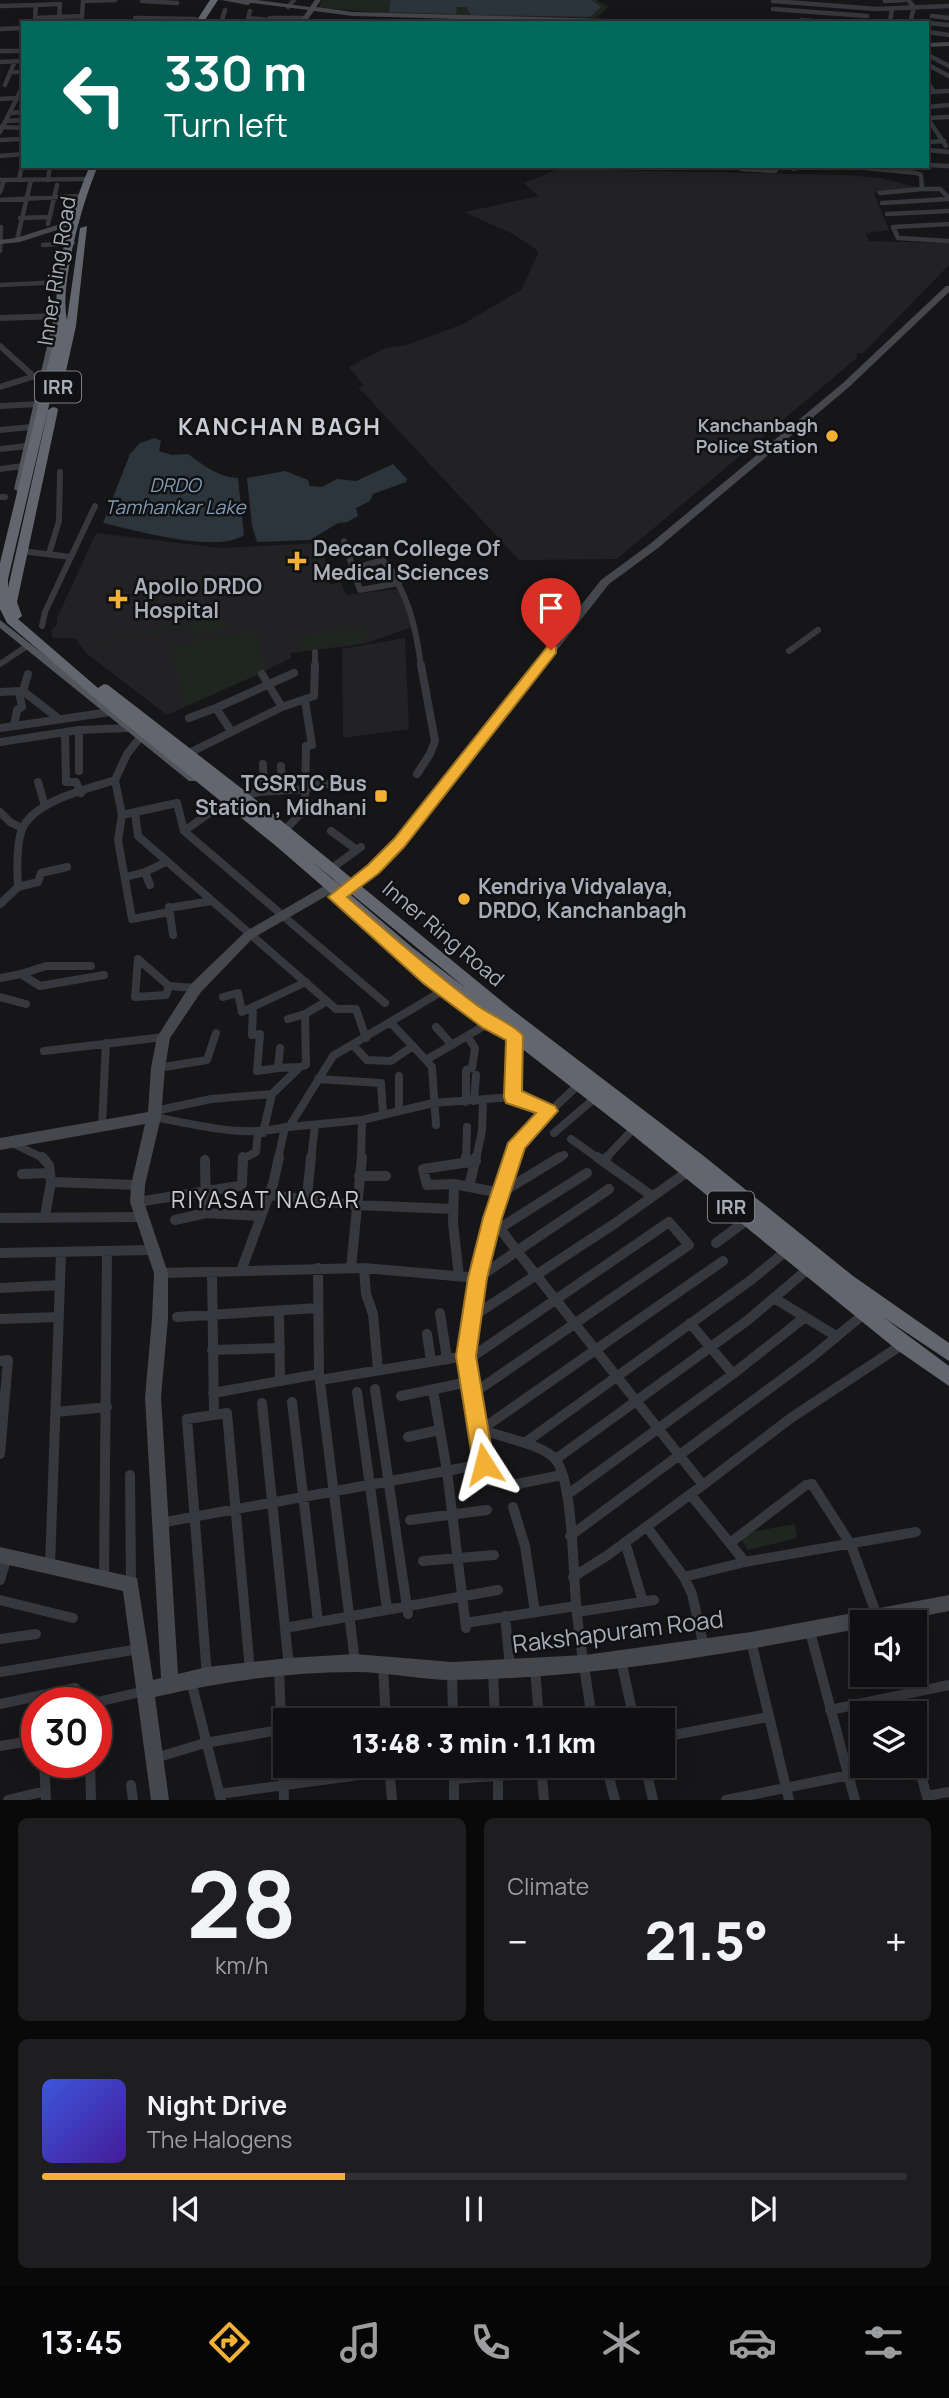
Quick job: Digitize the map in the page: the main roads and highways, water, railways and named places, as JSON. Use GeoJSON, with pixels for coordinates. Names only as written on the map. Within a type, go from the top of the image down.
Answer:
{"type":"FeatureCollection","features":[{"type":"Feature","properties":{"kind":"highway"},"geometry":{"type":"LineString","coordinates":[[195,21],[206,0]]}},
{"type":"Feature","properties":{"kind":"highway"},"geometry":{"type":"LineString","coordinates":[[195,21],[214,0]]}},
{"type":"Feature","properties":{"kind":"highway","name":"Inner Ring Road"},"geometry":{"type":"LineString","coordinates":[[58,316],[80,197],[93,168]]}},
{"type":"Feature","properties":{"kind":"highway","name":"Inner Ring Road"},"geometry":{"type":"LineString","coordinates":[[101,168],[89,196],[64,365],[6,608],[41,627],[155,727],[332,868],[505,1012],[699,1162],[847,1283],[949,1353]]}},
{"type":"Feature","properties":{"kind":"highway"},"geometry":{"type":"LineString","coordinates":[[58,316],[63,323],[45,383],[2,579],[1,590],[6,612],[17,627],[281,842],[408,952],[514,1036]]}},
{"type":"Feature","properties":{"kind":"highway"},"geometry":{"type":"LineString","coordinates":[[20,487],[35,486]]}},
{"type":"Feature","properties":{"kind":"highway","name":"Inner Ring Road"},"geometry":{"type":"LineString","coordinates":[[514,1036],[635,1127],[808,1269],[949,1377]]}},
{"type":"Feature","properties":{"kind":"main road"},"geometry":{"type":"LineString","coordinates":[[224,0],[386,18],[612,21]]}},
{"type":"Feature","properties":{"kind":"main road"},"geometry":{"type":"LineString","coordinates":[[242,0],[311,10]]}},
{"type":"Feature","properties":{"kind":"main road"},"geometry":{"type":"LineString","coordinates":[[303,21],[318,0]]}},
{"type":"Feature","properties":{"kind":"main road"},"geometry":{"type":"LineString","coordinates":[[929,46],[949,46]]}},
{"type":"Feature","properties":{"kind":"main road"},"geometry":{"type":"LineString","coordinates":[[637,558],[649,542],[868,360],[949,283]]}},
{"type":"Feature","properties":{"kind":"main road"},"geometry":{"type":"LineString","coordinates":[[4,1143],[155,1114],[158,1068],[164,1037],[196,988],[249,935],[349,883],[399,843],[605,582],[846,385],[949,288]]}},
{"type":"Feature","properties":{"kind":"main road","name":"Inner Ring Road"},"geometry":{"type":"LineString","coordinates":[[0,571],[27,446],[45,383],[58,316]]}},
{"type":"Feature","properties":{"kind":"main road","name":"Inner Ring Road"},"geometry":{"type":"LineString","coordinates":[[0,623],[224,803],[444,989],[489,1023],[514,1036]]}},
{"type":"Feature","properties":{"kind":"main road"},"geometry":{"type":"LineString","coordinates":[[152,1251],[161,1273],[153,1397],[170,1684]]}},
{"type":"Feature","properties":{"kind":"main road"},"geometry":{"type":"LineString","coordinates":[[4,1556],[131,1584],[145,1691]]}},
{"type":"Feature","properties":{"kind":"main road","name":"Rakshapuram Road"},"geometry":{"type":"LineString","coordinates":[[284,1668],[355,1663],[452,1671],[585,1664],[751,1641],[809,1628],[949,1604]]}},
{"type":"Feature","properties":{"kind":"water"},"geometry":{"type":"Polygon","coordinates":[[[391,0],[592,0],[601,7],[590,17],[471,15],[466,7],[457,7],[456,14],[389,12],[391,0]]]}},
{"type":"Feature","properties":{"kind":"water","name":"DRDO Tamhankar Lake"},"geometry":{"type":"Polygon","coordinates":[[[155,438],[161,441],[159,451],[172,455],[188,454],[217,473],[238,478],[244,535],[232,540],[196,541],[103,523],[130,454],[140,443],[155,438]]]}},
{"type":"Feature","properties":{"kind":"water","name":"DRDO Tamhankar Lake"},"geometry":{"type":"Polygon","coordinates":[[[393,464],[407,479],[406,482],[373,494],[370,501],[356,508],[358,516],[338,523],[310,540],[257,542],[252,525],[247,478],[285,471],[308,480],[310,486],[322,487],[337,479],[356,481],[393,464]]]}},
{"type":"Feature","properties":{"kind":"place","name":"Kanchanbagh Police Station"},"geometry":{"type":"Point","coordinates":[832,436]}},
{"type":"Feature","properties":{"kind":"place","name":"Deccan College Of Medical Sciences"},"geometry":{"type":"Point","coordinates":[297,561]}},
{"type":"Feature","properties":{"kind":"place","name":"Apollo DRDO Hospital"},"geometry":{"type":"Point","coordinates":[118,599]}},
{"type":"Feature","properties":{"kind":"place","name":"TGSRTC Bus Station , Midhani"},"geometry":{"type":"Point","coordinates":[381,796]}},
{"type":"Feature","properties":{"kind":"place","name":"Kendriya Vidyalaya, DRDO, Kanchanbagh"},"geometry":{"type":"Point","coordinates":[464,899]}},
{"type":"Feature","properties":{"kind":"district","name":"KANCHAN BAGH"},"geometry":{"type":"Point","coordinates":[280,427]}},
{"type":"Feature","properties":{"kind":"district","name":"RIYASAT NAGAR"},"geometry":{"type":"Point","coordinates":[266,1200]}}]}
